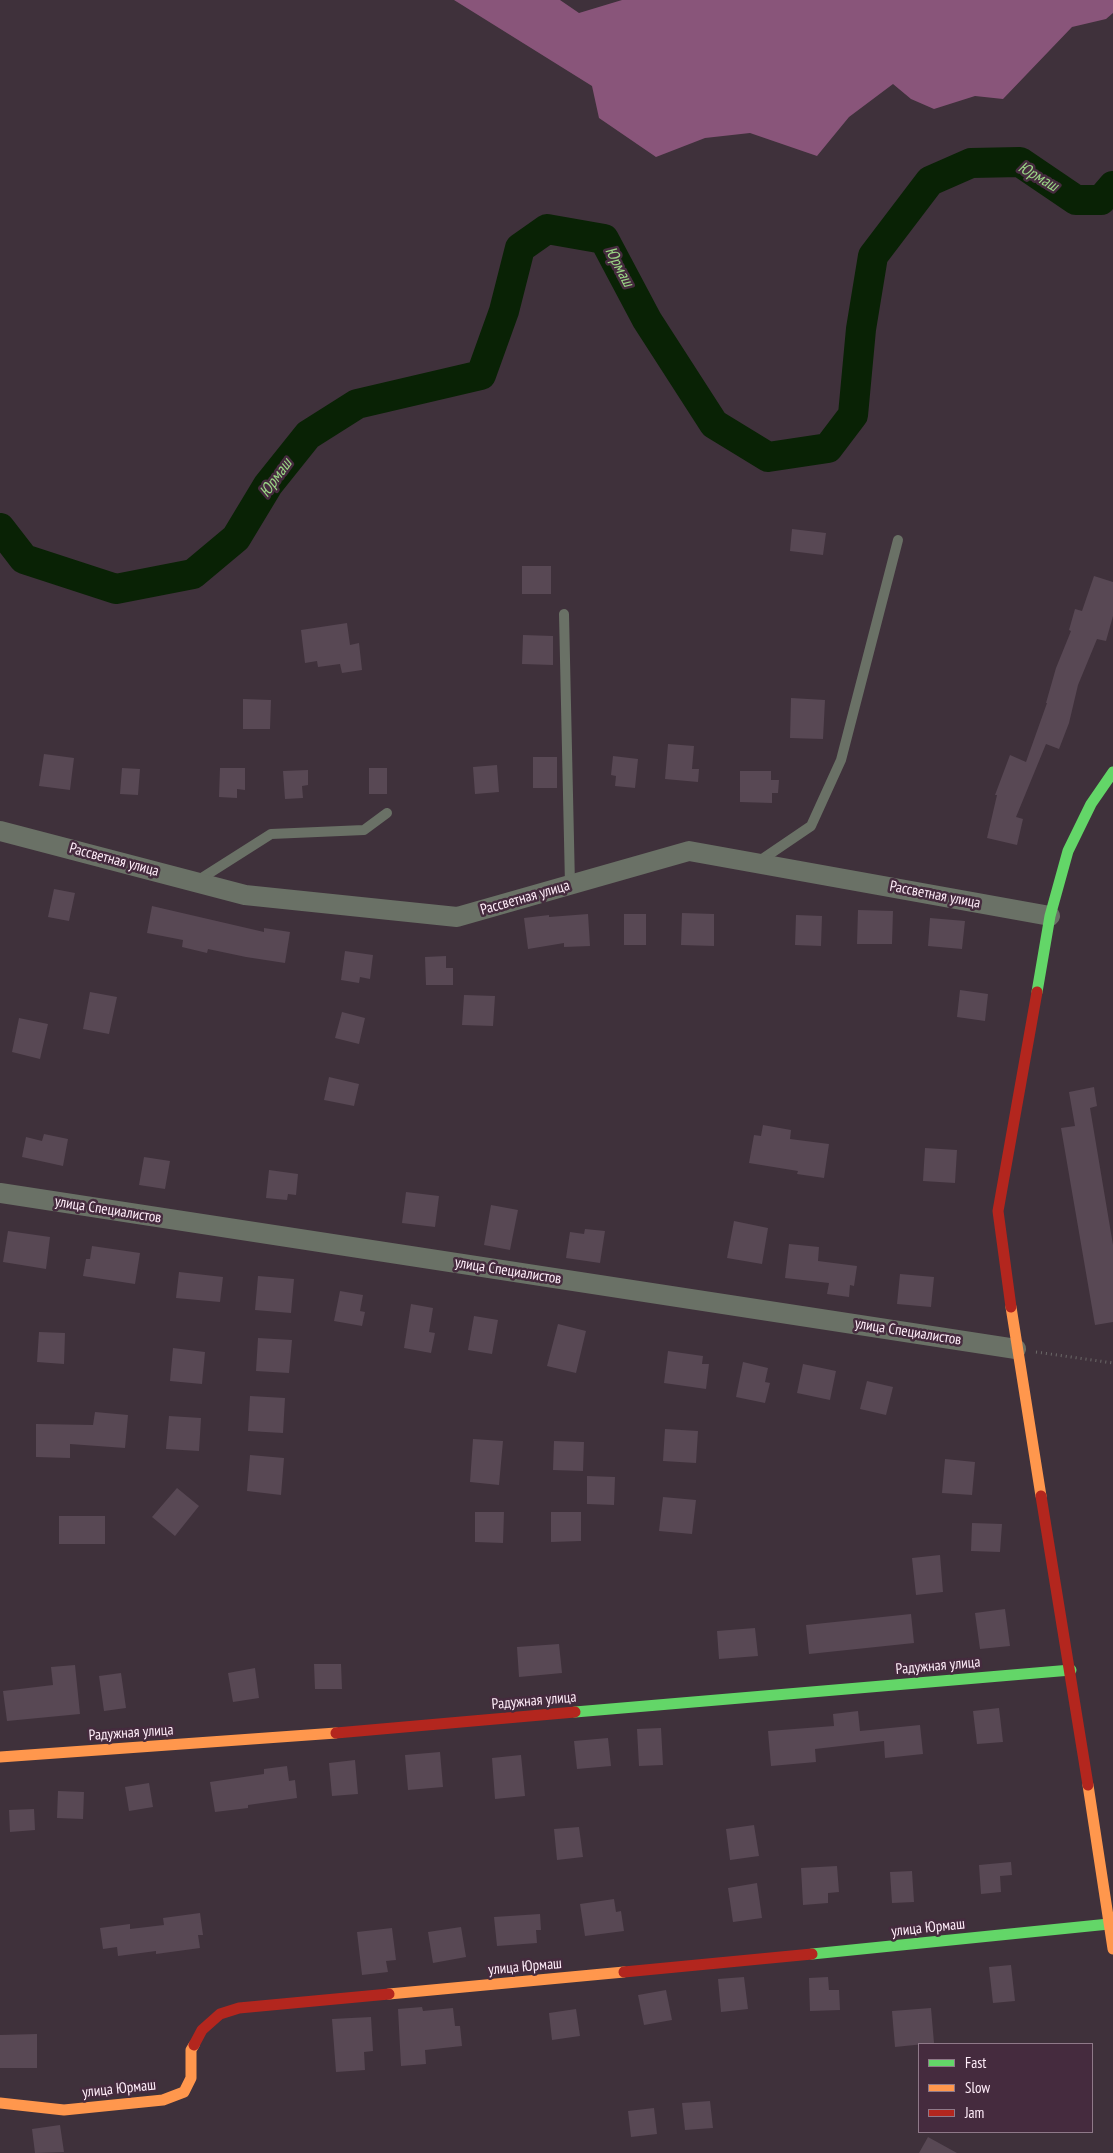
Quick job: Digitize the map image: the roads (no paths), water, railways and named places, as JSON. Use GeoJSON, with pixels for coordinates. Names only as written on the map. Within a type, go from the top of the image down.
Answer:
{"type":"FeatureCollection","features":[{"type":"Feature","properties":{"kind":"street"},"geometry":{"type":"LineString","coordinates":[[1113,772],[1091,804],[1068,851],[1050,916],[998,1211],[1016,1349],[1071,1670],[1113,1950]]}},
{"type":"Feature","properties":{"kind":"street","name":"Рассветная улица"},"geometry":{"type":"LineString","coordinates":[[0,830],[245,895],[457,917],[689,851],[1050,916]]}},
{"type":"Feature","properties":{"kind":"street","name":"улица Специалистов"},"geometry":{"type":"LineString","coordinates":[[0,1193],[1016,1349]]}},
{"type":"Feature","properties":{"kind":"street","name":"Радужная улица"},"geometry":{"type":"LineString","coordinates":[[0,1757],[238,1741],[1071,1670]]}},
{"type":"Feature","properties":{"kind":"street","name":"улица Юрмаш"},"geometry":{"type":"LineString","coordinates":[[0,2103],[64,2110],[163,2100],[184,2092],[191,2078],[191,2050],[202,2030],[220,2014],[239,2008],[646,1971],[1109,1924]]}},
{"type":"Feature","properties":{"kind":"lane"},"geometry":{"type":"LineString","coordinates":[[758,862],[812,826],[841,760],[898,540]]}},
{"type":"Feature","properties":{"kind":"lane"},"geometry":{"type":"LineString","coordinates":[[564,614],[570,885]]}},
{"type":"Feature","properties":{"kind":"lane"},"geometry":{"type":"LineString","coordinates":[[196,882],[271,834],[364,830],[387,813]]}},
{"type":"Feature","properties":{"kind":"waterway","name":"Юрмаш"},"geometry":{"type":"LineString","coordinates":[[0,528],[24,559],[116,589],[193,574],[236,538],[268,485],[308,435],[357,404],[481,375],[504,311],[520,248],[547,229],[604,239],[647,320],[714,424],[768,457],[828,448],[853,415],[861,329],[873,256],[930,181],[971,163],[1020,162],[1076,200],[1101,200],[1113,186]]}}]}
